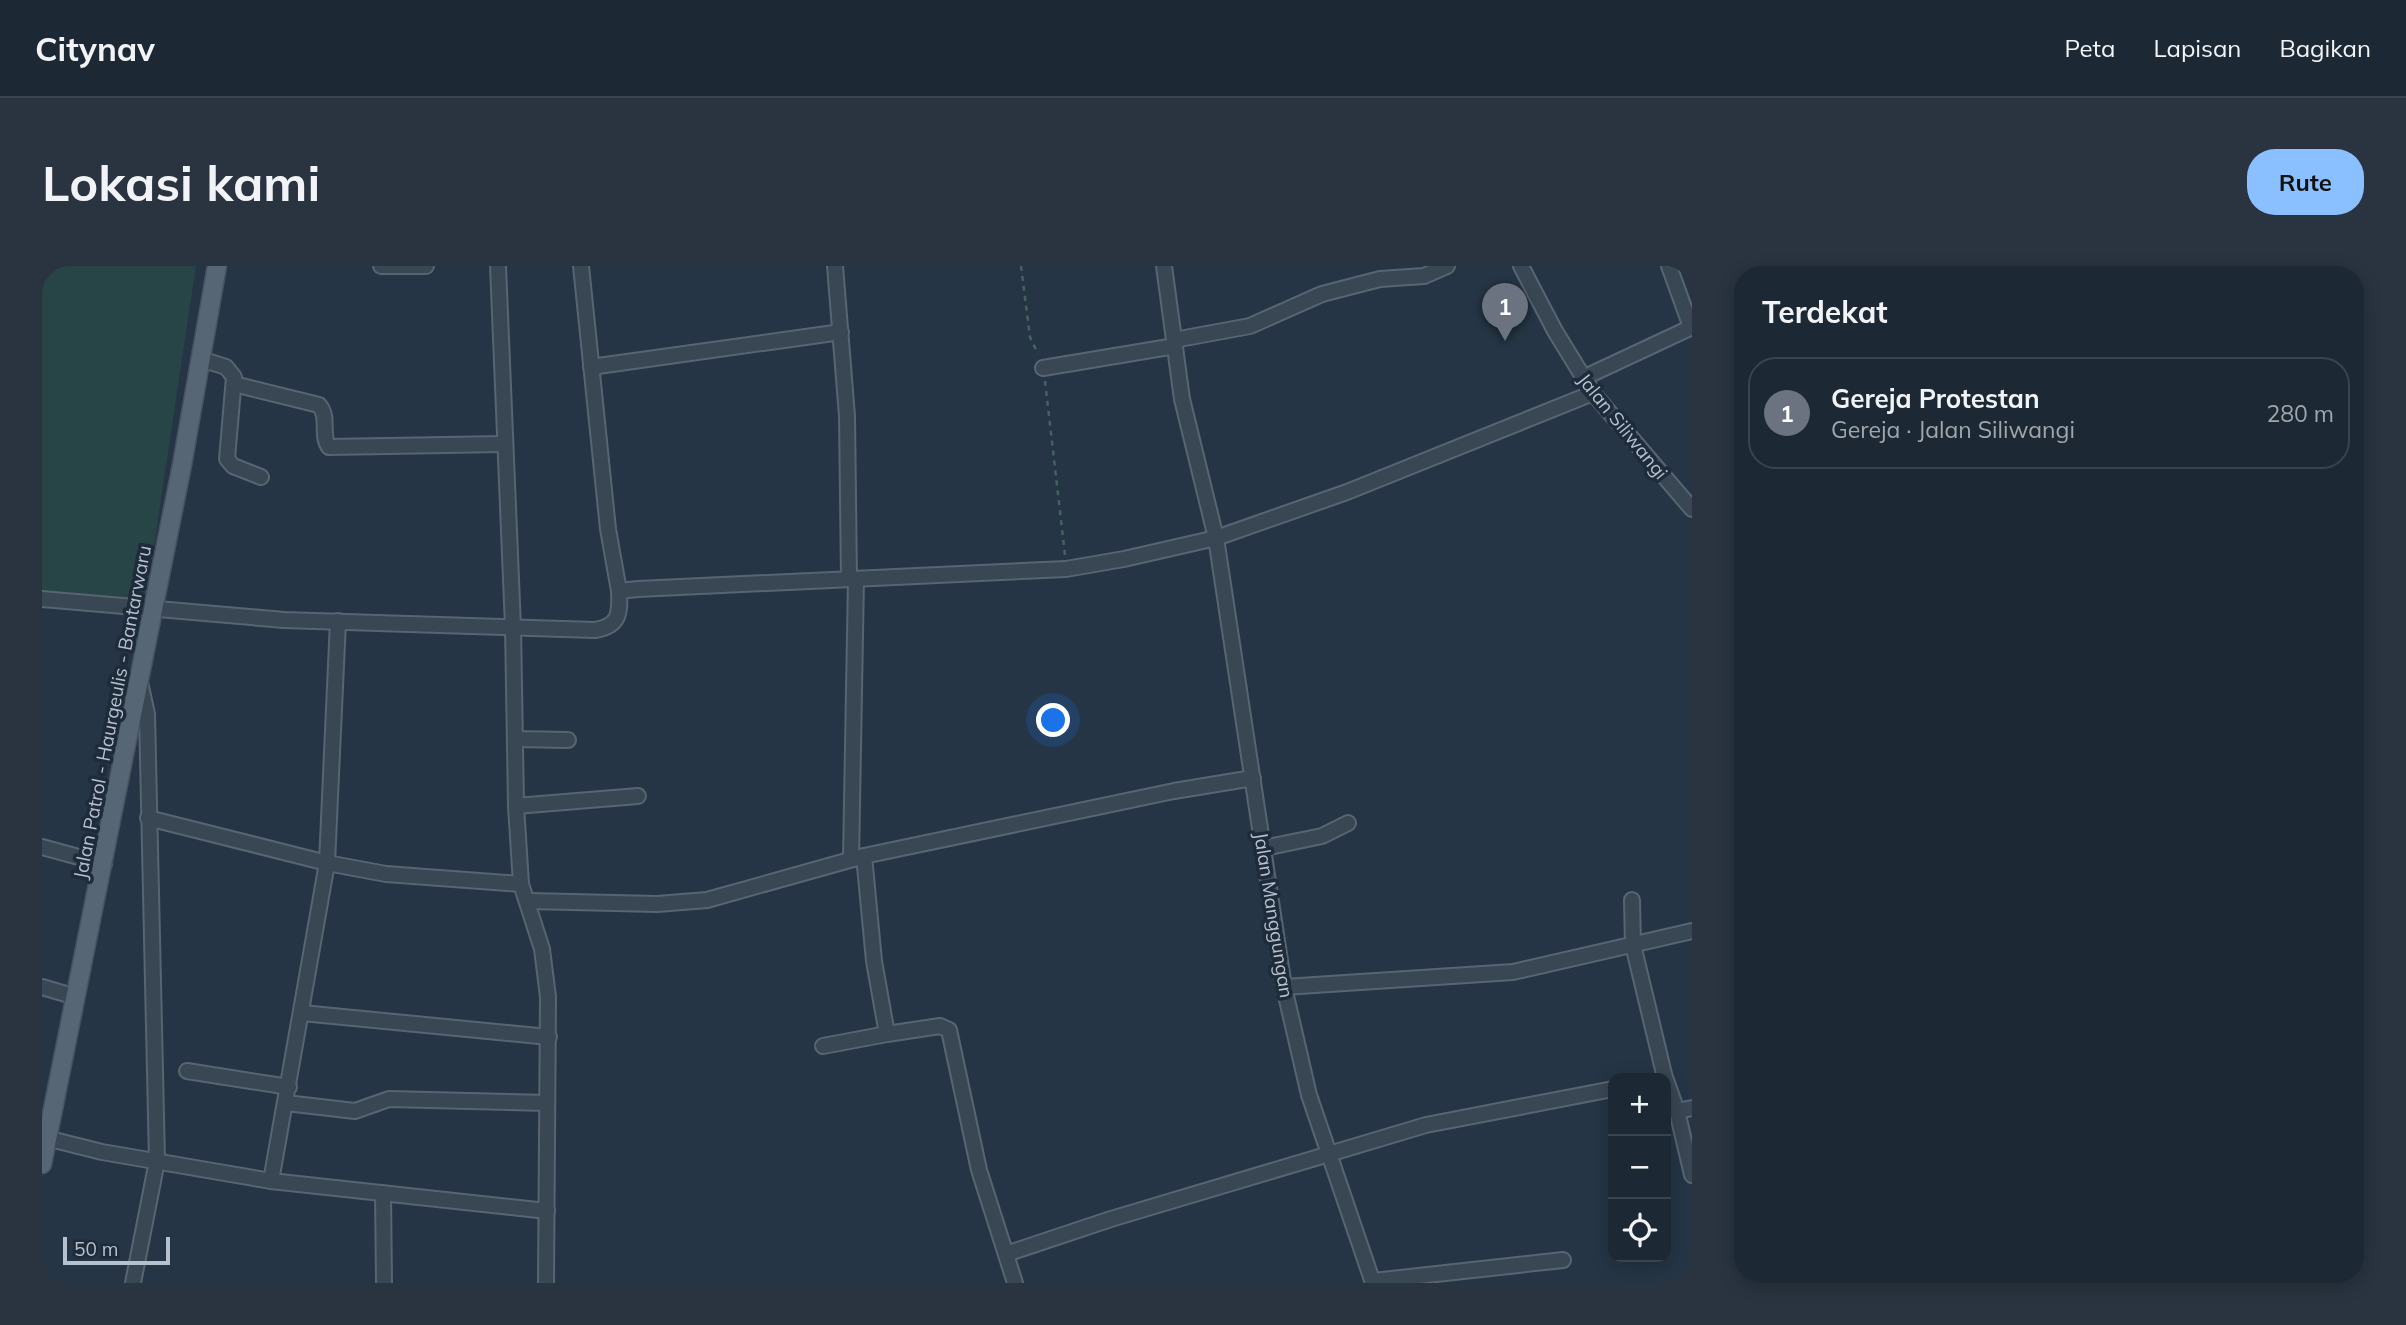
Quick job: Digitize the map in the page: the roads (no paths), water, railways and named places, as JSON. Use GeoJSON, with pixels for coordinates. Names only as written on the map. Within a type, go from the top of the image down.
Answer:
{"type":"FeatureCollection","features":[{"type":"Feature","properties":{"kind":"main road","name":"Jalan Patrol - Haurgeulis - Bantarwaru"},"geometry":{"type":"LineString","coordinates":[[42,1164],[45,1138],[104,864],[217,266]]}},
{"type":"Feature","properties":{"kind":"street"},"geometry":{"type":"LineString","coordinates":[[381,266],[426,266]]}},
{"type":"Feature","properties":{"kind":"street"},"geometry":{"type":"LineString","coordinates":[[498,266],[503,444],[513,627],[516,806],[522,884],[529,901],[546,970],[549,1037],[546,1283]]}},
{"type":"Feature","properties":{"kind":"street"},"geometry":{"type":"LineString","coordinates":[[42,599],[152,610],[338,621],[604,628],[618,619],[619,591],[608,528],[582,266]]}},
{"type":"Feature","properties":{"kind":"street"},"geometry":{"type":"LineString","coordinates":[[835,266],[847,416],[853,579],[857,858],[887,1034]]}},
{"type":"Feature","properties":{"kind":"street","name":"Jalan Manggungan"},"geometry":{"type":"LineString","coordinates":[[1164,266],[1174,343],[1194,456],[1216,538],[1284,987],[1309,1095],[1373,1282]]}},
{"type":"Feature","properties":{"kind":"street"},"geometry":{"type":"LineString","coordinates":[[1043,369],[1250,326],[1322,294],[1380,279],[1424,276],[1447,266]]}},
{"type":"Feature","properties":{"kind":"street","name":"Jalan Siliwangi"},"geometry":{"type":"LineString","coordinates":[[1521,266],[1593,393],[1692,509]]}},
{"type":"Feature","properties":{"kind":"street"},"geometry":{"type":"LineString","coordinates":[[1583,378],[1691,327],[1669,266]]}},
{"type":"Feature","properties":{"kind":"street"},"geometry":{"type":"LineString","coordinates":[[591,367],[841,332]]}},
{"type":"Feature","properties":{"kind":"street"},"geometry":{"type":"LineString","coordinates":[[201,359],[231,370],[234,384],[227,458],[233,466],[261,477]]}},
{"type":"Feature","properties":{"kind":"street"},"geometry":{"type":"LineString","coordinates":[[234,384],[319,405],[325,416],[325,440],[329,447],[503,444]]}},
{"type":"Feature","properties":{"kind":"street"},"geometry":{"type":"LineString","coordinates":[[619,591],[1066,569],[1216,538],[1347,492],[1593,393]]}},
{"type":"Feature","properties":{"kind":"street"},"geometry":{"type":"LineString","coordinates":[[271,1181],[327,863],[338,621]]}},
{"type":"Feature","properties":{"kind":"street"},"geometry":{"type":"LineString","coordinates":[[133,1283],[157,1161],[146,714],[139,673]]}},
{"type":"Feature","properties":{"kind":"street"},"geometry":{"type":"LineString","coordinates":[[515,739],[568,740]]}},
{"type":"Feature","properties":{"kind":"street"},"geometry":{"type":"LineString","coordinates":[[529,901],[687,903],[857,858],[1174,791],[1253,778]]}},
{"type":"Feature","properties":{"kind":"street"},"geometry":{"type":"LineString","coordinates":[[516,806],[638,796]]}},
{"type":"Feature","properties":{"kind":"street"},"geometry":{"type":"LineString","coordinates":[[148,818],[327,863],[386,874],[522,884]]}},
{"type":"Feature","properties":{"kind":"street"},"geometry":{"type":"LineString","coordinates":[[1264,848],[1322,836],[1348,823]]}},
{"type":"Feature","properties":{"kind":"street"},"geometry":{"type":"LineString","coordinates":[[42,846],[104,864]]}},
{"type":"Feature","properties":{"kind":"street"},"geometry":{"type":"LineString","coordinates":[[1632,900],[1633,945],[1664,1073]]}},
{"type":"Feature","properties":{"kind":"street"},"geometry":{"type":"LineString","coordinates":[[1284,987],[1513,972],[1692,932]]}},
{"type":"Feature","properties":{"kind":"street"},"geometry":{"type":"LineString","coordinates":[[42,987],[76,997]]}},
{"type":"Feature","properties":{"kind":"street"},"geometry":{"type":"LineString","coordinates":[[302,1013],[549,1037]]}},
{"type":"Feature","properties":{"kind":"street"},"geometry":{"type":"LineString","coordinates":[[823,1046],[940,1026],[949,1030],[979,1170],[1015,1283]]}},
{"type":"Feature","properties":{"kind":"street"},"geometry":{"type":"LineString","coordinates":[[187,1071],[289,1087]]}},
{"type":"Feature","properties":{"kind":"street"},"geometry":{"type":"LineString","coordinates":[[1006,1254],[1426,1125],[1608,1090]]}},
{"type":"Feature","properties":{"kind":"street"},"geometry":{"type":"LineString","coordinates":[[1671,1095],[1692,1175]]}},
{"type":"Feature","properties":{"kind":"street"},"geometry":{"type":"LineString","coordinates":[[286,1103],[355,1111],[383,1099],[547,1103]]}},
{"type":"Feature","properties":{"kind":"street"},"geometry":{"type":"LineString","coordinates":[[1677,1111],[1692,1108]]}},
{"type":"Feature","properties":{"kind":"street"},"geometry":{"type":"LineString","coordinates":[[45,1138],[271,1181],[547,1211]]}},
{"type":"Feature","properties":{"kind":"street"},"geometry":{"type":"LineString","coordinates":[[383,1193],[384,1283]]}},
{"type":"Feature","properties":{"kind":"street"},"geometry":{"type":"LineString","coordinates":[[1373,1282],[1563,1260]]}},
{"type":"Feature","properties":{"kind":"place","name":"Gereja Protestan"},"geometry":{"type":"Point","coordinates":[1505,341]}}]}
